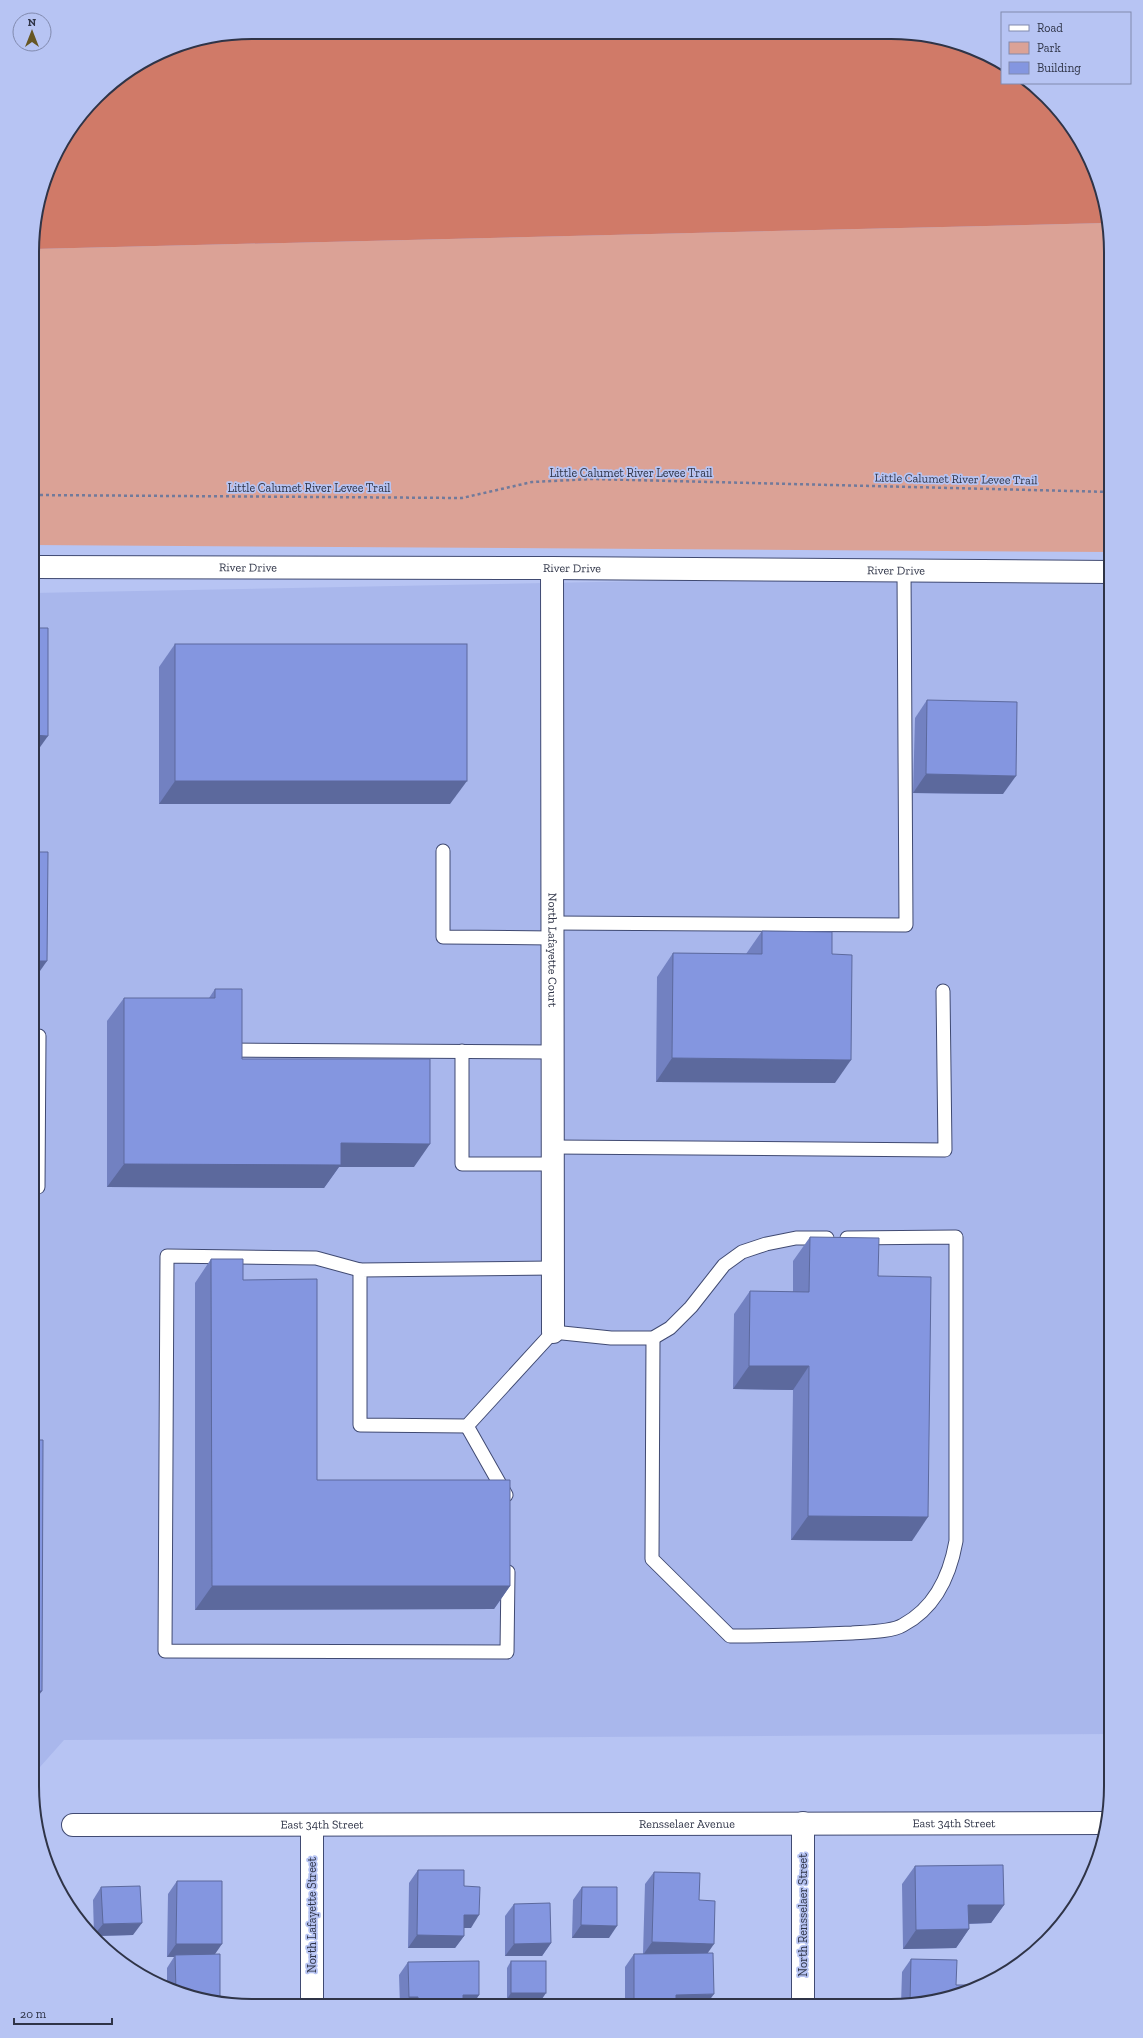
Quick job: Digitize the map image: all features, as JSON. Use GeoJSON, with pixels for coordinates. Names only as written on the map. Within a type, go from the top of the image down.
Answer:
{"type":"FeatureCollection","features":[{"type":"Feature","properties":{"kind":"street","name":"River Drive"},"geometry":{"type":"LineString","coordinates":[[39,568],[552,568],[1104,572]]}},
{"type":"Feature","properties":{"kind":"street","name":"North Lafayette Court"},"geometry":{"type":"LineString","coordinates":[[552,568],[553,1332]]}},
{"type":"Feature","properties":{"kind":"street","name":"East 34th Street"},"geometry":{"type":"LineString","coordinates":[[803,1824],[1101,1823]]}},
{"type":"Feature","properties":{"kind":"street","name":"East 34th Street"},"geometry":{"type":"LineString","coordinates":[[74,1825],[312,1826],[570,1824]]}},
{"type":"Feature","properties":{"kind":"street","name":"Rensselaer Avenue"},"geometry":{"type":"LineString","coordinates":[[570,1824],[803,1824]]}},
{"type":"Feature","properties":{"kind":"street","name":"North Rensselaer Street"},"geometry":{"type":"LineString","coordinates":[[803,1824],[803,1999]]}},
{"type":"Feature","properties":{"kind":"street","name":"North Lafayette Street"},"geometry":{"type":"LineString","coordinates":[[312,1826],[312,1999]]}},
{"type":"Feature","properties":{"kind":"lane"},"geometry":{"type":"LineString","coordinates":[[443,851],[442,937],[553,930],[906,925],[904,571]]}},
{"type":"Feature","properties":{"kind":"lane"},"geometry":{"type":"LineString","coordinates":[[462,1051],[462,1164],[553,1156],[945,1150],[943,991]]}},
{"type":"Feature","properties":{"kind":"lane"},"geometry":{"type":"LineString","coordinates":[[216,1049],[553,1052]]}},
{"type":"Feature","properties":{"kind":"lane"},"geometry":{"type":"LineString","coordinates":[[360,1270],[360,1425],[467,1426],[553,1332],[611,1338],[653,1338],[670,1328],[686,1312],[724,1266],[742,1252],[766,1244],[796,1238],[956,1237],[956,1541],[952,1564],[940,1589],[925,1610],[902,1626],[871,1632],[796,1636],[730,1636],[652,1559],[653,1338]]}},
{"type":"Feature","properties":{"kind":"lane"},"geometry":{"type":"LineString","coordinates":[[508,1556],[507,1652],[165,1651],[167,1256],[316,1258],[360,1270],[553,1268]]}},
{"type":"Feature","properties":{"kind":"lane"},"geometry":{"type":"LineString","coordinates":[[467,1426],[509,1501],[509,1509]]}},
{"type":"Feature","properties":{"kind":"path","name":"Little Calumet River Levee Trail"},"geometry":{"type":"LineString","coordinates":[[39,495],[462,498],[532,482],[592,479],[1104,492]]}},
{"type":"Feature","properties":{"kind":"shaded area"},"geometry":{"type":"Polygon","coordinates":[[[238,39],[905,39],[933,43],[959,50],[985,61],[1001,70],[1001,84],[1022,84],[1042,101],[1068,134],[1088,170],[1097,197],[1102,223],[39,249],[43,210],[55,170],[68,145],[83,122],[101,101],[134,75],[170,55],[197,46],[238,39]]]}},
{"type":"Feature","properties":{"kind":"shaded area"},"geometry":{"type":"Polygon","coordinates":[[[1104,572],[1104,1734],[64,1740],[39,1768],[39,593],[1104,572]]]}},
{"type":"Feature","properties":{"kind":"green space"},"geometry":{"type":"Polygon","coordinates":[[[1102,223],[1104,238],[1104,552],[39,545],[39,249],[1102,223]]]}},
{"type":"Feature","properties":{"kind":"building"},"geometry":{"type":"Polygon","coordinates":[[[39,628],[48,628],[48,736],[39,735],[39,628]]]}},
{"type":"Feature","properties":{"kind":"building"},"geometry":{"type":"Polygon","coordinates":[[[175,644],[467,644],[467,781],[175,781],[175,644]]]}},
{"type":"Feature","properties":{"kind":"building"},"geometry":{"type":"Polygon","coordinates":[[[927,700],[1017,702],[1016,776],[926,774],[927,700]]]}},
{"type":"Feature","properties":{"kind":"building"},"geometry":{"type":"Polygon","coordinates":[[[39,852],[48,852],[47,961],[39,961],[39,852]]]}},
{"type":"Feature","properties":{"kind":"building"},"geometry":{"type":"Polygon","coordinates":[[[762,931],[832,932],[832,954],[852,955],[851,1060],[672,1058],[673,953],[762,954],[762,931]]]}},
{"type":"Feature","properties":{"kind":"building"},"geometry":{"type":"Polygon","coordinates":[[[215,989],[242,989],[242,1059],[430,1059],[430,1144],[341,1143],[341,1165],[124,1164],[124,998],[215,998],[215,989]]]}},
{"type":"Feature","properties":{"kind":"building"},"geometry":{"type":"Polygon","coordinates":[[[810,1237],[879,1238],[878,1276],[931,1277],[928,1517],[808,1516],[809,1366],[749,1366],[750,1291],[809,1292],[810,1237]]]}},
{"type":"Feature","properties":{"kind":"building"},"geometry":{"type":"Polygon","coordinates":[[[211,1259],[243,1259],[243,1280],[317,1279],[317,1480],[510,1480],[510,1586],[212,1586],[211,1259]]]}},
{"type":"Feature","properties":{"kind":"building"},"geometry":{"type":"Polygon","coordinates":[[[39,1440],[43,1440],[42,1691],[39,1691],[39,1440]]]}},
{"type":"Feature","properties":{"kind":"building"},"geometry":{"type":"Polygon","coordinates":[[[1003,1865],[1004,1905],[968,1905],[969,1929],[916,1930],[915,1866],[1003,1865]]]}},
{"type":"Feature","properties":{"kind":"building"},"geometry":{"type":"Polygon","coordinates":[[[418,1870],[464,1870],[464,1886],[480,1887],[479,1915],[464,1915],[464,1936],[417,1935],[418,1870]]]}},
{"type":"Feature","properties":{"kind":"building"},"geometry":{"type":"Polygon","coordinates":[[[654,1872],[700,1873],[699,1900],[715,1901],[714,1944],[652,1942],[654,1872]]]}},
{"type":"Feature","properties":{"kind":"building"},"geometry":{"type":"Polygon","coordinates":[[[177,1881],[222,1881],[222,1944],[176,1944],[177,1881]]]}},
{"type":"Feature","properties":{"kind":"building"},"geometry":{"type":"Polygon","coordinates":[[[140,1886],[142,1923],[103,1924],[101,1887],[140,1886]]]}},
{"type":"Feature","properties":{"kind":"building"},"geometry":{"type":"Polygon","coordinates":[[[582,1887],[617,1887],[617,1926],[581,1925],[582,1887]]]}},
{"type":"Feature","properties":{"kind":"building"},"geometry":{"type":"Polygon","coordinates":[[[550,1903],[551,1943],[514,1944],[514,1904],[550,1903]]]}},
{"type":"Feature","properties":{"kind":"building"},"geometry":{"type":"Polygon","coordinates":[[[713,1953],[714,1994],[676,1995],[676,1999],[634,1999],[634,1954],[713,1953]]]}},
{"type":"Feature","properties":{"kind":"building"},"geometry":{"type":"Polygon","coordinates":[[[220,1954],[220,1996],[197,1992],[176,1985],[175,1955],[220,1954]]]}},
{"type":"Feature","properties":{"kind":"building"},"geometry":{"type":"Polygon","coordinates":[[[911,1959],[957,1960],[956,1985],[967,1985],[946,1992],[910,1998],[911,1959]]]}},
{"type":"Feature","properties":{"kind":"building"},"geometry":{"type":"Polygon","coordinates":[[[479,1961],[479,1995],[463,1995],[463,1999],[418,1999],[418,1997],[409,1997],[408,1962],[479,1961]]]}},
{"type":"Feature","properties":{"kind":"building"},"geometry":{"type":"Polygon","coordinates":[[[511,1961],[546,1961],[546,1993],[511,1993],[511,1961]]]}}]}
